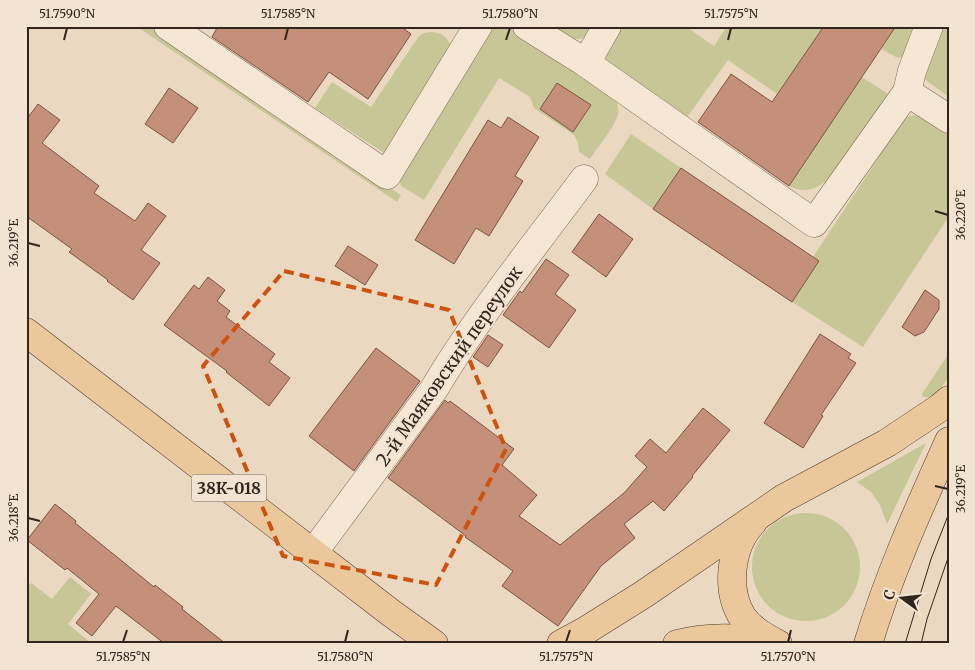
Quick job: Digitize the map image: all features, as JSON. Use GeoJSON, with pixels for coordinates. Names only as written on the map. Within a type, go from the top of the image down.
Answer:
{"type":"FeatureCollection","features":[{"type":"Feature","properties":{"kind":"main road","name":"38К-018"},"geometry":{"type":"LineString","coordinates":[[26,332],[434,644]]}},
{"type":"Feature","properties":{"kind":"main road"},"geometry":{"type":"LineString","coordinates":[[561,644],[644,594],[784,498],[887,442],[941,408],[949,400]]}},
{"type":"Feature","properties":{"kind":"main road"},"geometry":{"type":"LineString","coordinates":[[868,644],[893,570],[949,441]]}},
{"type":"Feature","properties":{"kind":"main road"},"geometry":{"type":"LineString","coordinates":[[761,514],[748,527],[740,541],[734,559],[732,577],[738,607],[743,618],[762,636],[777,644]]}},
{"type":"Feature","properties":{"kind":"main road"},"geometry":{"type":"LineString","coordinates":[[677,644],[718,637],[744,638],[777,644]]}},
{"type":"Feature","properties":{"kind":"street"},"geometry":{"type":"LineString","coordinates":[[168,26],[387,175],[478,26]]}},
{"type":"Feature","properties":{"kind":"street"},"geometry":{"type":"LineString","coordinates":[[527,26],[586,62],[814,223],[907,92],[912,70],[928,26]]}},
{"type":"Feature","properties":{"kind":"street"},"geometry":{"type":"LineString","coordinates":[[586,62],[607,26]]}},
{"type":"Feature","properties":{"kind":"street"},"geometry":{"type":"LineString","coordinates":[[907,92],[949,119]]}},
{"type":"Feature","properties":{"kind":"street","name":"2-й Маяковский переулок"},"geometry":{"type":"LineString","coordinates":[[314,553],[434,389],[449,363],[485,312],[584,179]]}},
{"type":"Feature","properties":{"kind":"highlighted area"},"geometry":{"type":"Polygon","coordinates":[[[284,271],[449,310],[506,449],[436,585],[283,556],[203,366],[284,271]]]}},
{"type":"Feature","properties":{"kind":"shaded area"},"geometry":{"type":"Polygon","coordinates":[[[136,26],[149,26],[401,195],[397,202],[136,26]]]}},
{"type":"Feature","properties":{"kind":"shaded area"},"geometry":{"type":"Polygon","coordinates":[[[497,26],[507,26],[517,30],[615,98],[618,110],[616,119],[610,131],[590,159],[579,152],[578,142],[574,135],[534,108],[530,97],[499,78],[424,200],[401,186],[398,174],[490,29],[497,26]]]}},
{"type":"Feature","properties":{"kind":"shaded area"},"geometry":{"type":"Polygon","coordinates":[[[553,26],[593,26],[586,35],[577,39],[568,37],[553,26]]]}},
{"type":"Feature","properties":{"kind":"shaded area"},"geometry":{"type":"Polygon","coordinates":[[[618,26],[685,26],[714,46],[727,26],[824,26],[777,94],[728,60],[686,119],[606,61],[606,53],[618,26]]]}},
{"type":"Feature","properties":{"kind":"shaded area"},"geometry":{"type":"Polygon","coordinates":[[[896,26],[920,26],[908,58],[896,57],[881,49],[896,26]]]}},
{"type":"Feature","properties":{"kind":"shaded area"},"geometry":{"type":"Polygon","coordinates":[[[936,26],[949,26],[949,97],[919,75],[936,26]]]}},
{"type":"Feature","properties":{"kind":"shaded area"},"geometry":{"type":"Polygon","coordinates":[[[431,32],[443,36],[451,46],[387,155],[315,108],[332,82],[371,107],[419,36],[431,32]]]}},
{"type":"Feature","properties":{"kind":"shaded area"},"geometry":{"type":"Polygon","coordinates":[[[862,77],[888,94],[831,177],[821,185],[811,189],[801,190],[789,186],[862,77]]]}},
{"type":"Feature","properties":{"kind":"shaded area"},"geometry":{"type":"Polygon","coordinates":[[[918,115],[949,128],[949,216],[863,347],[792,302],[819,261],[813,257],[902,122],[909,116],[918,115]]]}},
{"type":"Feature","properties":{"kind":"shaded area"},"geometry":{"type":"Polygon","coordinates":[[[631,134],[681,168],[653,209],[605,174],[631,134]]]}},
{"type":"Feature","properties":{"kind":"shaded area"},"geometry":{"type":"Polygon","coordinates":[[[949,353],[949,376],[932,397],[923,397],[922,394],[949,353]]]}},
{"type":"Feature","properties":{"kind":"shaded area"},"geometry":{"type":"Polygon","coordinates":[[[926,443],[887,524],[880,505],[871,492],[857,482],[926,443]]]}},
{"type":"Feature","properties":{"kind":"shaded area"},"geometry":{"type":"Polygon","coordinates":[[[806,513],[827,517],[845,528],[856,546],[860,567],[856,588],[845,606],[827,617],[806,621],[785,617],[767,606],[756,588],[752,567],[756,546],[767,528],[785,517],[806,513]]]}},
{"type":"Feature","properties":{"kind":"shaded area"},"geometry":{"type":"Polygon","coordinates":[[[70,577],[91,594],[68,624],[92,644],[26,644],[26,588],[31,583],[52,599],[70,577]]]}},
{"type":"Feature","properties":{"kind":"building"},"geometry":{"type":"Polygon","coordinates":[[[218,26],[400,26],[411,34],[368,99],[329,72],[308,102],[212,37],[218,26]]]}},
{"type":"Feature","properties":{"kind":"building"},"geometry":{"type":"Polygon","coordinates":[[[824,26],[896,26],[789,186],[698,122],[731,74],[772,102],[824,26]]]}},
{"type":"Feature","properties":{"kind":"building"},"geometry":{"type":"Polygon","coordinates":[[[557,83],[591,105],[573,132],[540,109],[557,83]]]}},
{"type":"Feature","properties":{"kind":"building"},"geometry":{"type":"Polygon","coordinates":[[[169,88],[198,108],[173,143],[145,124],[169,88]]]}},
{"type":"Feature","properties":{"kind":"building"},"geometry":{"type":"Polygon","coordinates":[[[38,104],[60,120],[42,143],[99,186],[94,193],[135,221],[148,203],[166,216],[141,250],[160,263],[133,300],[69,252],[72,249],[26,216],[26,120],[38,104]]]}},
{"type":"Feature","properties":{"kind":"building"},"geometry":{"type":"Polygon","coordinates":[[[508,117],[539,137],[515,176],[523,181],[489,236],[476,228],[454,264],[415,240],[488,120],[501,128],[508,117]]]}},
{"type":"Feature","properties":{"kind":"building"},"geometry":{"type":"Polygon","coordinates":[[[681,168],[819,261],[792,302],[653,209],[681,168]]]}},
{"type":"Feature","properties":{"kind":"building"},"geometry":{"type":"Polygon","coordinates":[[[599,214],[633,239],[606,277],[572,252],[599,214]]]}},
{"type":"Feature","properties":{"kind":"building"},"geometry":{"type":"Polygon","coordinates":[[[348,246],[378,265],[365,285],[335,266],[348,246]]]}},
{"type":"Feature","properties":{"kind":"building"},"geometry":{"type":"Polygon","coordinates":[[[546,259],[569,275],[555,294],[576,310],[549,348],[503,315],[520,291],[522,293],[546,259]]]}},
{"type":"Feature","properties":{"kind":"building"},"geometry":{"type":"Polygon","coordinates":[[[208,277],[225,290],[217,301],[230,311],[226,317],[275,354],[269,362],[290,378],[269,406],[227,371],[164,325],[194,285],[199,289],[208,277]]]}},
{"type":"Feature","properties":{"kind":"building"},"geometry":{"type":"Polygon","coordinates":[[[925,290],[939,300],[939,309],[924,332],[915,336],[902,327],[925,290]]]}},
{"type":"Feature","properties":{"kind":"building"},"geometry":{"type":"Polygon","coordinates":[[[820,334],[851,354],[848,358],[856,363],[821,415],[823,416],[803,448],[764,423],[820,334]]]}},
{"type":"Feature","properties":{"kind":"building"},"geometry":{"type":"Polygon","coordinates":[[[488,335],[503,345],[488,367],[473,357],[488,335]]]}},
{"type":"Feature","properties":{"kind":"building"},"geometry":{"type":"Polygon","coordinates":[[[376,348],[420,381],[354,471],[309,436],[376,348]]]}},
{"type":"Feature","properties":{"kind":"building"},"geometry":{"type":"Polygon","coordinates":[[[445,400],[448,403],[450,401],[514,449],[502,465],[537,495],[519,516],[560,545],[624,493],[647,467],[635,456],[650,439],[666,453],[703,408],[730,430],[664,511],[653,501],[624,524],[635,538],[601,566],[558,626],[502,586],[513,571],[388,478],[445,400]]]}},
{"type":"Feature","properties":{"kind":"building"},"geometry":{"type":"Polygon","coordinates":[[[55,504],[76,521],[75,523],[154,587],[155,585],[183,607],[182,609],[226,644],[165,644],[116,606],[92,636],[76,623],[99,594],[67,568],[65,570],[27,540],[55,504]]]}},
{"type":"Feature","properties":{"kind":"tram line"},"geometry":{"type":"LineString","coordinates":[[905,644],[931,559],[949,513]]}},
{"type":"Feature","properties":{"kind":"tram line"},"geometry":{"type":"LineString","coordinates":[[921,644],[927,619],[949,555]]}}]}
